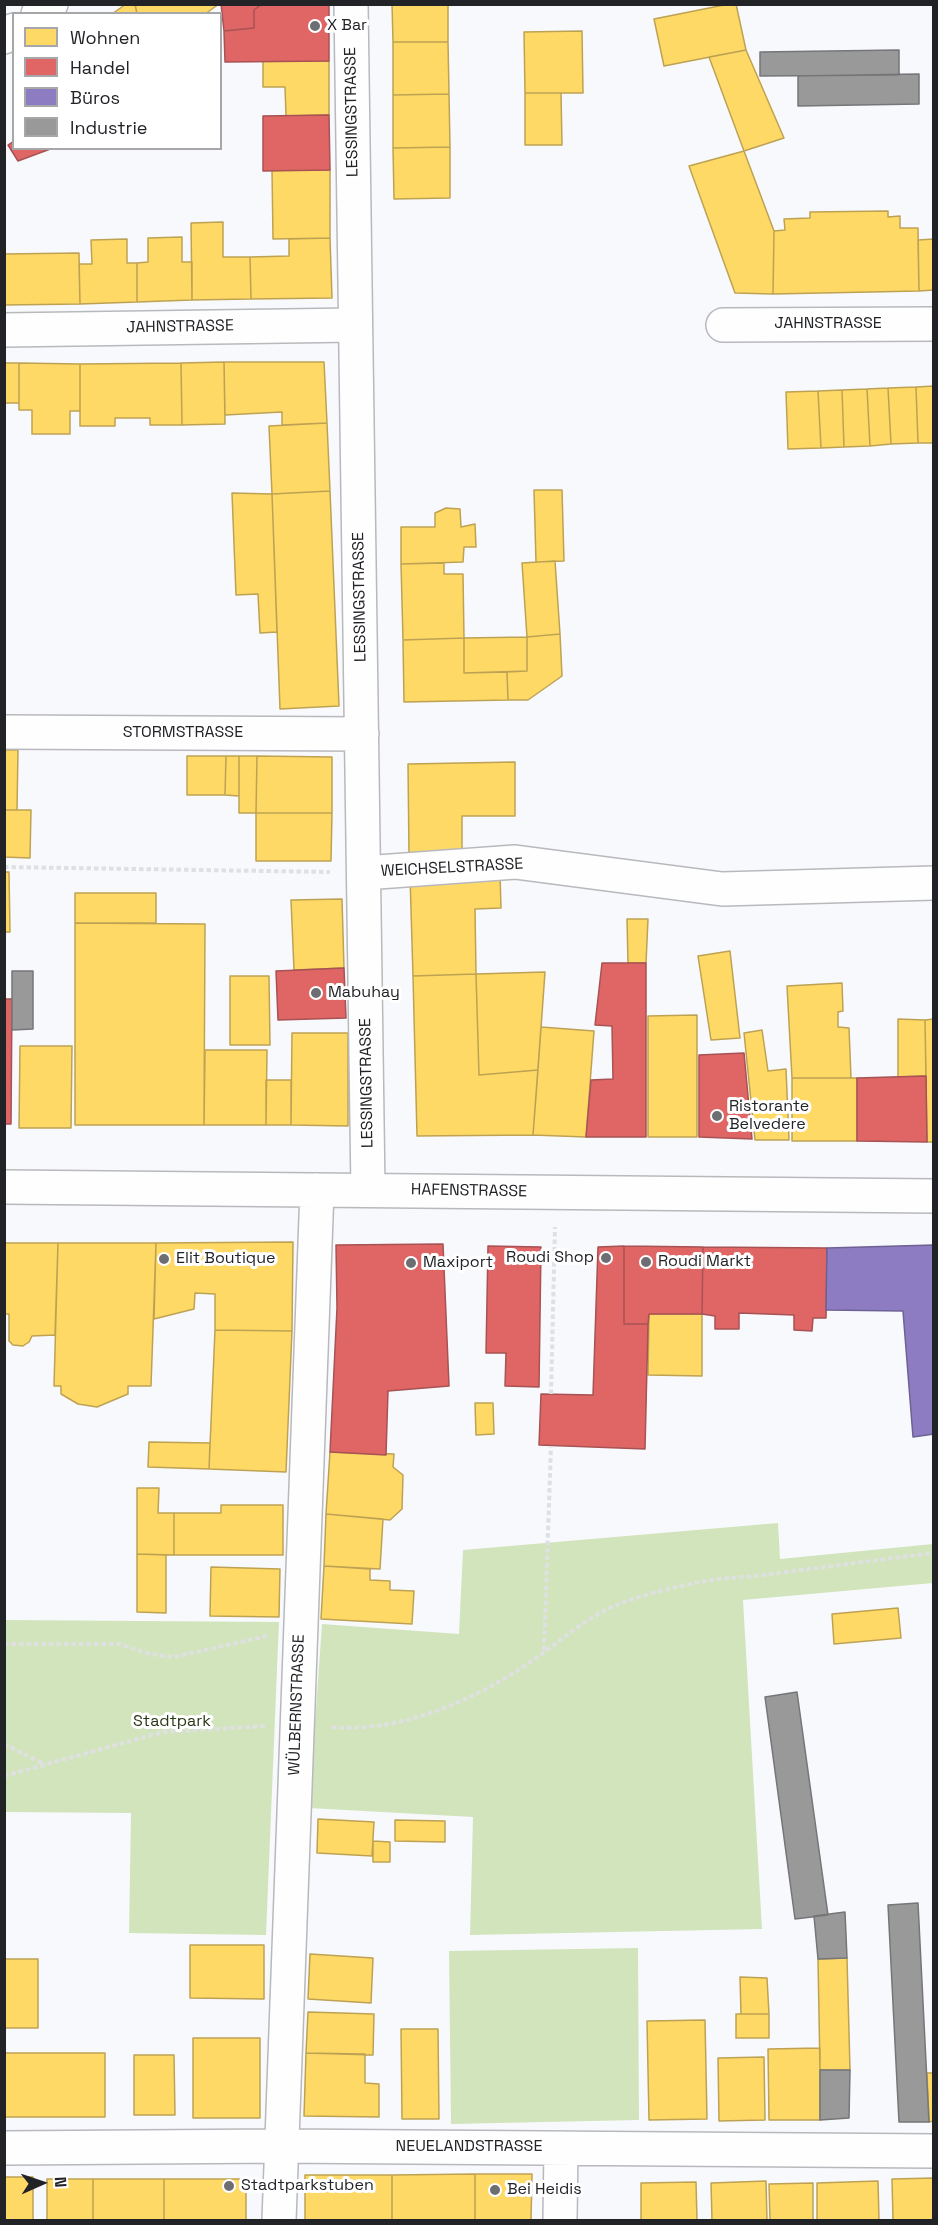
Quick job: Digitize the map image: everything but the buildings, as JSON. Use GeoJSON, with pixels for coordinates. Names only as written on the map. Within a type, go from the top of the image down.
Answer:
{"type":"FeatureCollection","features":[{"type":"Feature","properties":{"kind":"street","name":"LESSINGSTRASSE"},"geometry":{"type":"LineString","coordinates":[[351,4],[368,1190]]}},
{"type":"Feature","properties":{"kind":"street","name":"JAHNSTRASSE"},"geometry":{"type":"LineString","coordinates":[[723,325],[933,324]]}},
{"type":"Feature","properties":{"kind":"street","name":"JAHNSTRASSE"},"geometry":{"type":"LineString","coordinates":[[4,330],[355,325]]}},
{"type":"Feature","properties":{"kind":"street","name":"STORMSTRASSE"},"geometry":{"type":"LineString","coordinates":[[4,732],[362,734]]}},
{"type":"Feature","properties":{"kind":"street","name":"WEICHSELSTRASSE"},"geometry":{"type":"LineString","coordinates":[[364,873],[515,862],[722,889],[933,883]]}},
{"type":"Feature","properties":{"kind":"street","name":"HAFENSTRASSE"},"geometry":{"type":"LineString","coordinates":[[4,1187],[933,1196]]}},
{"type":"Feature","properties":{"kind":"street","name":"WÜLBERNSTRASSE"},"geometry":{"type":"LineString","coordinates":[[279,2220],[317,1190]]}},
{"type":"Feature","properties":{"kind":"street","name":"NEUELANDSTRASSE"},"geometry":{"type":"LineString","coordinates":[[4,2148],[280,2146],[933,2151]]}},
{"type":"Feature","properties":{"kind":"street"},"geometry":{"type":"LineString","coordinates":[[560,2220],[561,2148]]}},
{"type":"Feature","properties":{"kind":"path","name":"WEICHSELSTRASSE"},"geometry":{"type":"LineString","coordinates":[[4,867],[364,873]]}},
{"type":"Feature","properties":{"kind":"path"},"geometry":{"type":"LineString","coordinates":[[551,1394],[556,1192]]}},
{"type":"Feature","properties":{"kind":"path"},"geometry":{"type":"LineString","coordinates":[[544,1651],[551,1446]]}},
{"type":"Feature","properties":{"kind":"path"},"geometry":{"type":"LineString","coordinates":[[4,1776],[163,1732],[296,1724],[350,1729],[424,1715],[488,1688],[574,1628],[619,1604],[713,1579],[758,1576],[933,1553]]}},
{"type":"Feature","properties":{"kind":"path"},"geometry":{"type":"LineString","coordinates":[[4,1644],[119,1644],[150,1654],[174,1657],[300,1628]]}},
{"type":"Feature","properties":{"kind":"path"},"geometry":{"type":"LineString","coordinates":[[4,1744],[45,1765]]}},
{"type":"Feature","properties":{"kind":"green space"},"geometry":{"type":"Polygon","coordinates":[[[778,1523],[780,1559],[933,1544],[933,1583],[743,1600],[762,1929],[470,1935],[473,1817],[309,1808],[322,1624],[459,1634],[463,1550],[778,1523]]]}},
{"type":"Feature","properties":{"kind":"green space","name":"Stadtpark"},"geometry":{"type":"Polygon","coordinates":[[[5,1620],[279,1622],[266,1935],[129,1933],[131,1813],[5,1812],[5,1620]]]}},
{"type":"Feature","properties":{"kind":"green space"},"geometry":{"type":"Polygon","coordinates":[[[638,1948],[639,2120],[451,2124],[449,1951],[638,1948]]]}},
{"type":"Feature","properties":{"kind":"place","name":"X Bar"},"geometry":{"type":"Point","coordinates":[315,26]}},
{"type":"Feature","properties":{"kind":"place","name":"Mabuhay"},"geometry":{"type":"Point","coordinates":[316,993]}},
{"type":"Feature","properties":{"kind":"place","name":"Ristorante Belvedere"},"geometry":{"type":"Point","coordinates":[717,1116]}},
{"type":"Feature","properties":{"kind":"place","name":"Roudi Shop"},"geometry":{"type":"Point","coordinates":[606,1258]}},
{"type":"Feature","properties":{"kind":"place","name":"Elit Boutique"},"geometry":{"type":"Point","coordinates":[164,1259]}},
{"type":"Feature","properties":{"kind":"place","name":"Roudi Markt"},"geometry":{"type":"Point","coordinates":[646,1262]}},
{"type":"Feature","properties":{"kind":"place","name":"Maxiport"},"geometry":{"type":"Point","coordinates":[411,1263]}},
{"type":"Feature","properties":{"kind":"place","name":"Stadtparkstuben"},"geometry":{"type":"Point","coordinates":[229,2186]}},
{"type":"Feature","properties":{"kind":"place","name":"Bei Heidis"},"geometry":{"type":"Point","coordinates":[495,2190]}}]}
